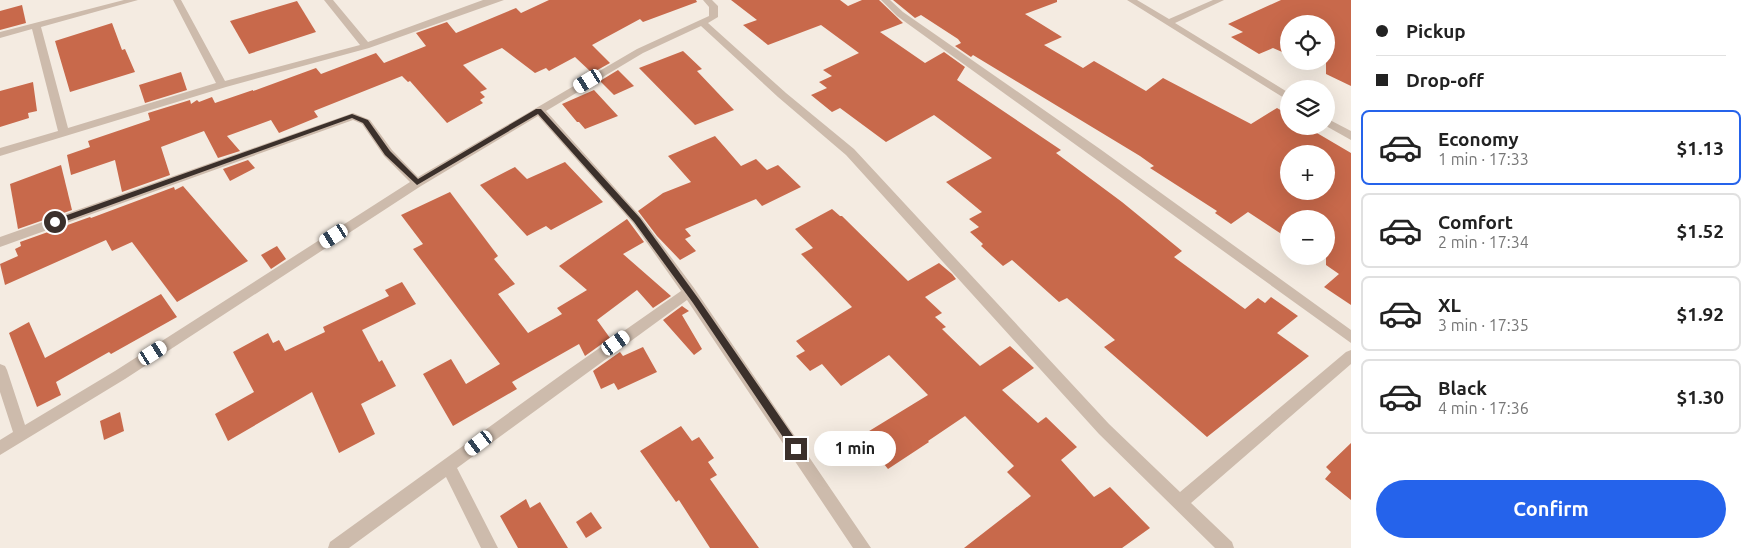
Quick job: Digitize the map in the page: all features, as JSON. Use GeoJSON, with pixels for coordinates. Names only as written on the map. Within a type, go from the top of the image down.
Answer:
{"type":"FeatureCollection","features":[{"type":"Feature","properties":{"kind":"street"},"geometry":{"type":"LineString","coordinates":[[0,36],[134,0]]}},
{"type":"Feature","properties":{"kind":"street"},"geometry":{"type":"LineString","coordinates":[[177,0],[222,85]]}},
{"type":"Feature","properties":{"kind":"street"},"geometry":{"type":"LineString","coordinates":[[328,0],[366,46]]}},
{"type":"Feature","properties":{"kind":"street"},"geometry":{"type":"LineString","coordinates":[[0,152],[222,85],[366,46],[484,1],[500,0]]}},
{"type":"Feature","properties":{"kind":"street"},"geometry":{"type":"LineString","coordinates":[[0,448],[120,375],[417,182],[640,51],[703,23],[712,17],[714,6],[707,0]]}},
{"type":"Feature","properties":{"kind":"street"},"geometry":{"type":"LineString","coordinates":[[885,0],[900,14],[1096,152],[1351,337]]}},
{"type":"Feature","properties":{"kind":"street"},"geometry":{"type":"LineString","coordinates":[[1131,0],[1280,92]]}},
{"type":"Feature","properties":{"kind":"street"},"geometry":{"type":"LineString","coordinates":[[1168,23],[1220,0]]}},
{"type":"Feature","properties":{"kind":"street"},"geometry":{"type":"LineString","coordinates":[[703,23],[782,95],[850,152],[1097,422],[1226,548]]}},
{"type":"Feature","properties":{"kind":"street"},"geometry":{"type":"LineString","coordinates":[[36,26],[64,132]]}},
{"type":"Feature","properties":{"kind":"street"},"geometry":{"type":"LineString","coordinates":[[539,110],[637,220],[689,292],[863,548]]}},
{"type":"Feature","properties":{"kind":"street"},"geometry":{"type":"LineString","coordinates":[[0,242],[352,116],[366,122],[388,153],[417,182]]}},
{"type":"Feature","properties":{"kind":"street"},"geometry":{"type":"LineString","coordinates":[[1335,126],[1351,136]]}},
{"type":"Feature","properties":{"kind":"street"},"geometry":{"type":"LineString","coordinates":[[336,548],[573,374],[689,292]]}},
{"type":"Feature","properties":{"kind":"street"},"geometry":{"type":"LineString","coordinates":[[1179,503],[1351,356]]}},
{"type":"Feature","properties":{"kind":"street"},"geometry":{"type":"LineString","coordinates":[[0,370],[21,436]]}},
{"type":"Feature","properties":{"kind":"street"},"geometry":{"type":"LineString","coordinates":[[448,466],[490,548]]}},
{"type":"Feature","properties":{"kind":"building"},"geometry":{"type":"Polygon","coordinates":[[[549,0],[696,0],[697,2],[643,22],[640,19],[592,45],[610,63],[592,73],[575,57],[549,71],[546,68],[535,73],[502,48],[463,65],[487,89],[480,92],[485,97],[480,100],[483,103],[447,123],[410,81],[408,82],[402,76],[314,111],[318,117],[279,133],[271,120],[227,136],[240,151],[218,158],[204,131],[161,147],[170,175],[122,192],[115,160],[71,175],[67,155],[90,147],[88,141],[150,120],[148,113],[190,100],[191,104],[197,100],[199,102],[212,97],[215,103],[316,68],[321,74],[376,53],[384,63],[426,46],[416,33],[447,22],[456,33],[516,8],[521,13],[549,0]]]}},
{"type":"Feature","properties":{"kind":"building"},"geometry":{"type":"Polygon","coordinates":[[[731,0],[840,0],[848,6],[862,0],[879,0],[903,23],[880,32],[925,63],[944,52],[965,67],[957,80],[1061,150],[1056,153],[1122,202],[1182,251],[1174,257],[1245,309],[1258,298],[1265,303],[1271,297],[1298,316],[1277,333],[1309,356],[1207,437],[1104,347],[1115,340],[1067,298],[1059,302],[1012,260],[1003,266],[981,246],[983,244],[970,232],[979,227],[969,219],[982,212],[946,182],[992,158],[934,115],[886,142],[840,108],[832,112],[811,95],[827,88],[819,82],[832,76],[823,70],[859,53],[821,25],[768,45],[743,25],[757,20],[731,0]]]}},
{"type":"Feature","properties":{"kind":"building"},"geometry":{"type":"Polygon","coordinates":[[[893,0],[1057,0],[1057,2],[1025,14],[1062,37],[1044,45],[1083,68],[1094,61],[1146,91],[1163,78],[1251,124],[1277,108],[1280,110],[1280,135],[1320,135],[1351,153],[1351,305],[1324,287],[1339,274],[1326,265],[1335,265],[1335,210],[1280,210],[1280,233],[1248,212],[1231,224],[1215,213],[1217,211],[1150,168],[1154,166],[1140,156],[973,55],[971,57],[955,46],[961,43],[958,39],[921,15],[915,18],[893,0]]]}},
{"type":"Feature","properties":{"kind":"building"},"geometry":{"type":"Polygon","coordinates":[[[1281,0],[1351,0],[1351,86],[1326,74],[1326,70],[1335,70],[1335,15],[1280,15],[1280,51],[1273,48],[1259,54],[1231,37],[1243,32],[1228,24],[1281,0]]]}},
{"type":"Feature","properties":{"kind":"building"},"geometry":{"type":"Polygon","coordinates":[[[297,1],[316,32],[249,54],[230,21],[297,1]]]}},
{"type":"Feature","properties":{"kind":"building"},"geometry":{"type":"Polygon","coordinates":[[[22,5],[26,23],[0,30],[0,11],[22,5]]]}},
{"type":"Feature","properties":{"kind":"building"},"geometry":{"type":"Polygon","coordinates":[[[112,23],[122,50],[125,49],[135,72],[70,92],[55,41],[112,23]]]}},
{"type":"Feature","properties":{"kind":"building"},"geometry":{"type":"Polygon","coordinates":[[[683,51],[702,69],[697,71],[734,110],[695,125],[639,68],[683,51]]]}},
{"type":"Feature","properties":{"kind":"building"},"geometry":{"type":"Polygon","coordinates":[[[618,70],[634,86],[614,95],[600,81],[618,70]]]}},
{"type":"Feature","properties":{"kind":"building"},"geometry":{"type":"Polygon","coordinates":[[[181,72],[187,90],[145,103],[139,85],[181,72]]]}},
{"type":"Feature","properties":{"kind":"building"},"geometry":{"type":"Polygon","coordinates":[[[33,82],[37,111],[28,113],[29,118],[0,127],[0,91],[33,82]]]}},
{"type":"Feature","properties":{"kind":"building"},"geometry":{"type":"Polygon","coordinates":[[[594,90],[618,116],[585,129],[562,104],[594,90]]]}},
{"type":"Feature","properties":{"kind":"building"},"geometry":{"type":"Polygon","coordinates":[[[715,136],[741,166],[756,159],[767,170],[778,165],[801,187],[762,206],[756,199],[685,229],[691,236],[685,239],[696,251],[680,260],[657,236],[638,211],[663,193],[691,182],[668,156],[715,136]]]}},
{"type":"Feature","properties":{"kind":"building"},"geometry":{"type":"Polygon","coordinates":[[[248,160],[255,168],[230,181],[223,169],[248,160]]]}},
{"type":"Feature","properties":{"kind":"building"},"geometry":{"type":"Polygon","coordinates":[[[565,162],[603,202],[551,230],[546,226],[527,236],[480,185],[515,167],[527,179],[565,162]]]}},
{"type":"Feature","properties":{"kind":"building"},"geometry":{"type":"Polygon","coordinates":[[[61,165],[72,210],[18,229],[10,184],[61,165]]]}},
{"type":"Feature","properties":{"kind":"building"},"geometry":{"type":"Polygon","coordinates":[[[183,186],[248,261],[177,302],[132,242],[112,251],[106,240],[5,285],[0,264],[18,256],[15,249],[21,246],[20,242],[174,187],[175,190],[183,186]]]}},
{"type":"Feature","properties":{"kind":"building"},"geometry":{"type":"Polygon","coordinates":[[[450,192],[498,256],[494,259],[515,284],[498,294],[528,333],[562,314],[557,308],[587,290],[559,266],[627,219],[644,242],[623,254],[671,296],[653,308],[637,290],[597,320],[610,338],[585,356],[579,344],[512,382],[517,389],[453,426],[423,374],[451,359],[466,384],[500,364],[413,249],[423,244],[401,215],[450,192]]]}},
{"type":"Feature","properties":{"kind":"building"},"geometry":{"type":"Polygon","coordinates":[[[832,209],[842,216],[908,281],[939,263],[952,274],[956,279],[925,297],[942,313],[935,317],[946,327],[942,329],[980,366],[1010,346],[1034,368],[1002,390],[1038,423],[1046,417],[1077,447],[1061,460],[1094,497],[1110,487],[1150,528],[1122,548],[964,548],[1031,496],[1007,472],[1014,466],[965,416],[888,469],[861,436],[928,395],[889,355],[841,386],[822,364],[810,371],[796,356],[805,351],[796,341],[852,307],[801,254],[813,248],[795,229],[832,209]]]}},
{"type":"Feature","properties":{"kind":"building"},"geometry":{"type":"Polygon","coordinates":[[[277,246],[286,259],[271,269],[261,255],[277,246]]]}},
{"type":"Feature","properties":{"kind":"building"},"geometry":{"type":"Polygon","coordinates":[[[402,282],[416,304],[362,330],[379,362],[382,360],[396,386],[361,404],[375,434],[339,453],[312,392],[228,441],[215,414],[254,392],[233,352],[268,333],[273,343],[279,340],[285,351],[325,332],[323,327],[389,296],[385,290],[402,282]]]}},
{"type":"Feature","properties":{"kind":"building"},"geometry":{"type":"Polygon","coordinates":[[[161,294],[177,317],[56,382],[61,395],[37,407],[9,333],[29,322],[45,358],[161,294]]]}},
{"type":"Feature","properties":{"kind":"building"},"geometry":{"type":"Polygon","coordinates":[[[682,306],[689,311],[682,315],[702,349],[694,355],[663,320],[682,306]]]}},
{"type":"Feature","properties":{"kind":"building"},"geometry":{"type":"Polygon","coordinates":[[[643,347],[657,372],[618,390],[614,383],[601,389],[593,371],[620,352],[623,356],[643,347]]]}},
{"type":"Feature","properties":{"kind":"building"},"geometry":{"type":"Polygon","coordinates":[[[120,412],[124,431],[104,440],[100,421],[120,412]]]}},
{"type":"Feature","properties":{"kind":"building"},"geometry":{"type":"Polygon","coordinates":[[[681,426],[692,441],[699,437],[714,458],[708,462],[717,475],[710,479],[759,548],[710,548],[679,500],[676,502],[640,451],[681,426]]]}},
{"type":"Feature","properties":{"kind":"building"},"geometry":{"type":"Polygon","coordinates":[[[1351,443],[1351,500],[1325,479],[1331,472],[1326,467],[1351,443]]]}},
{"type":"Feature","properties":{"kind":"building"},"geometry":{"type":"Polygon","coordinates":[[[526,499],[530,508],[540,502],[568,548],[518,548],[500,516],[526,499]]]}},
{"type":"Feature","properties":{"kind":"building"},"geometry":{"type":"Polygon","coordinates":[[[591,512],[602,528],[586,538],[576,522],[591,512]]]}},
{"type":"Feature","properties":{"kind":"route"},"geometry":{"type":"LineString","coordinates":[[55,222],[352,116],[366,122],[388,153],[417,182],[539,110],[637,220],[696,301],[796,449]]}}]}
